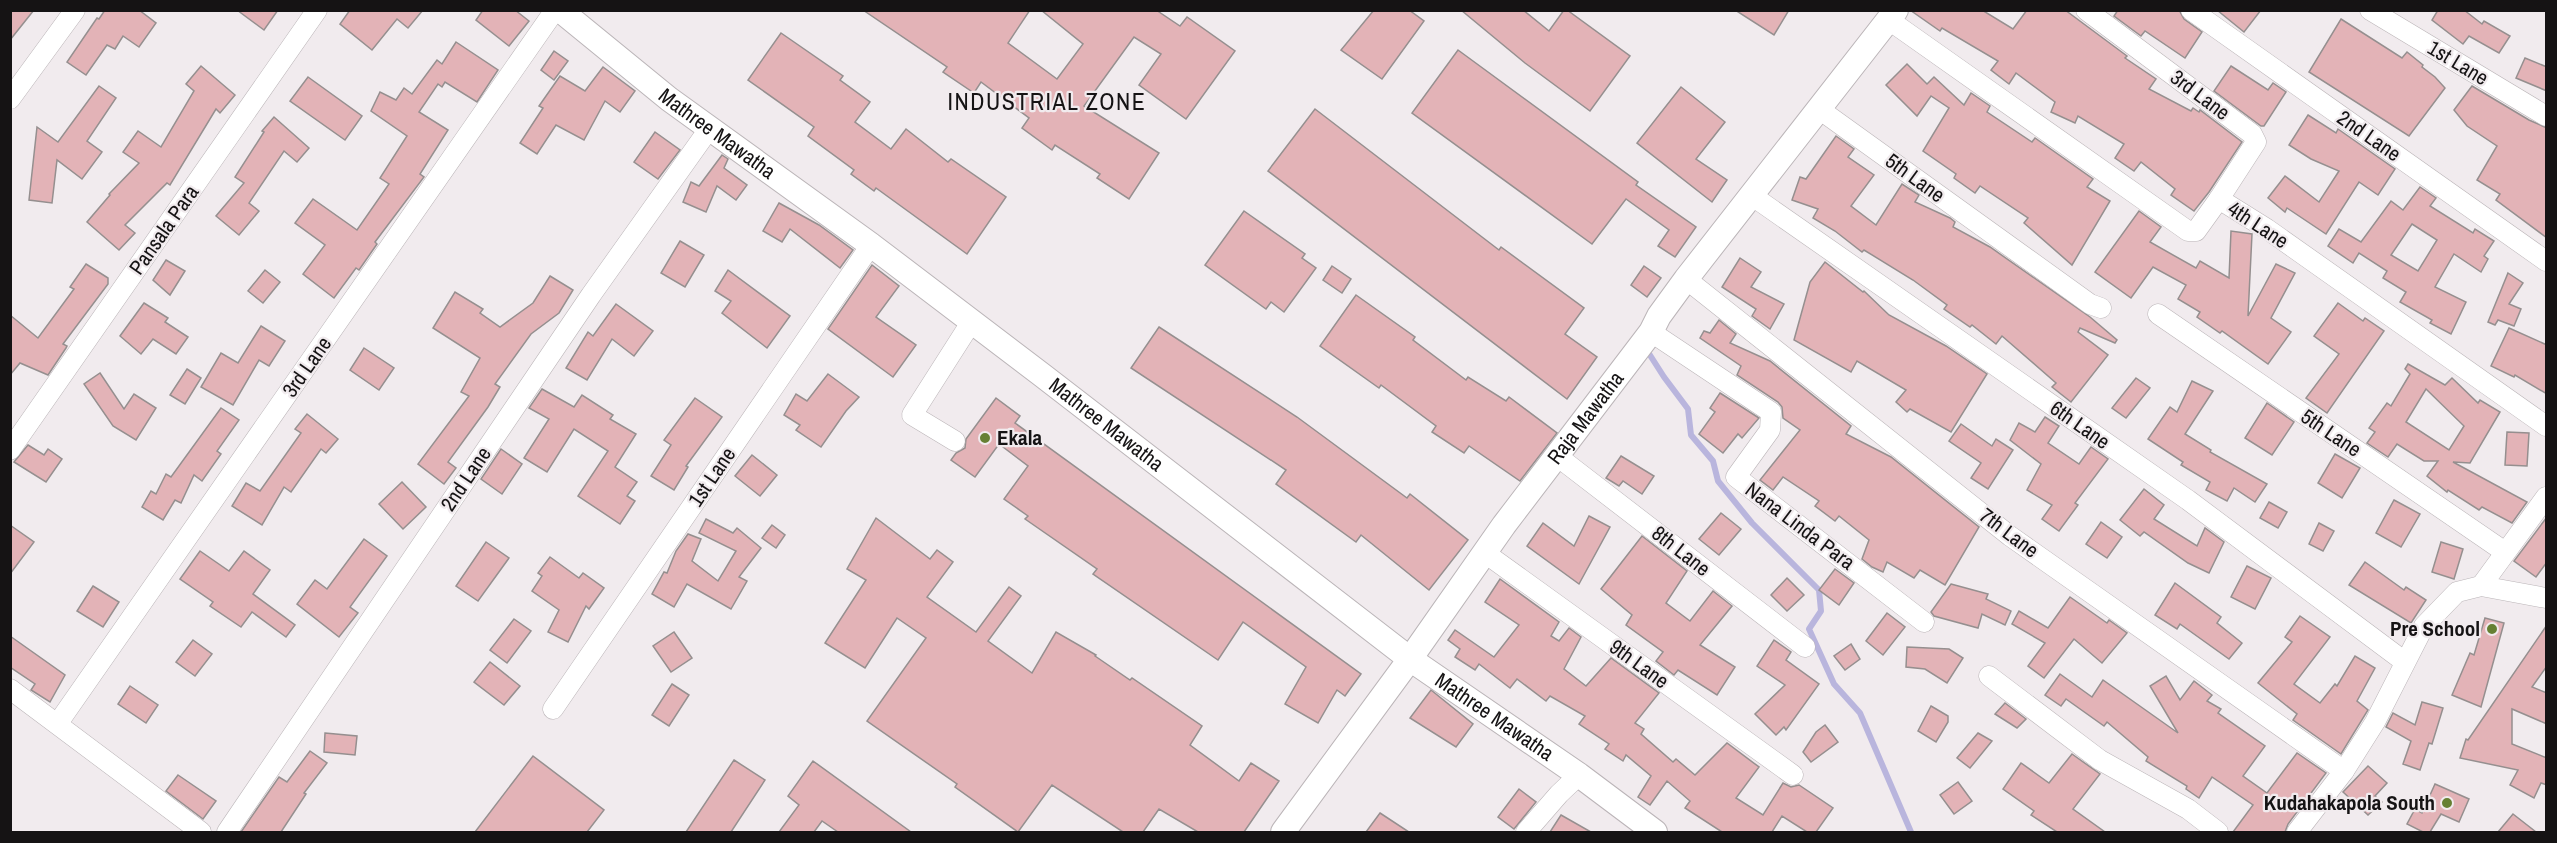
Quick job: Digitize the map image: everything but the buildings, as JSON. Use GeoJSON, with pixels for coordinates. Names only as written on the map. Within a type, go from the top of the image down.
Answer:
{"type":"FeatureCollection","features":[{"type":"Feature","properties":{"kind":"street"},"geometry":{"type":"LineString","coordinates":[[10,99],[75,10]]}},
{"type":"Feature","properties":{"kind":"street","name":"Pansala Para"},"geometry":{"type":"LineString","coordinates":[[10,450],[317,10]]}},
{"type":"Feature","properties":{"kind":"street","name":"3rd Lane"},"geometry":{"type":"LineString","coordinates":[[58,723],[555,10]]}},
{"type":"Feature","properties":{"kind":"street","name":"Mathree Mawatha"},"geometry":{"type":"LineString","coordinates":[[560,10],[709,129],[871,245],[972,321],[1410,659],[1579,776],[1655,832]]}},
{"type":"Feature","properties":{"kind":"street","name":"3rd Lane"},"geometry":{"type":"LineString","coordinates":[[2086,10],[2252,134],[2256,142],[2219,199]]}},
{"type":"Feature","properties":{"kind":"street","name":"2nd Lane"},"geometry":{"type":"LineString","coordinates":[[2191,10],[2547,261]]}},
{"type":"Feature","properties":{"kind":"street","name":"1st Lane"},"geometry":{"type":"LineString","coordinates":[[2370,10],[2547,116]]}},
{"type":"Feature","properties":{"kind":"street","name":"4th Lane"},"geometry":{"type":"LineString","coordinates":[[1892,15],[2188,231],[2196,231],[2219,199],[2267,229],[2547,426]]}},
{"type":"Feature","properties":{"kind":"street","name":"Raja Mawatha"},"geometry":{"type":"LineString","coordinates":[[1283,832],[1485,553],[1651,332],[1659,316],[1686,279],[1892,15]]}},
{"type":"Feature","properties":{"kind":"street","name":"5th Lane"},"geometry":{"type":"LineString","coordinates":[[1819,109],[2090,304],[2101,308]]}},
{"type":"Feature","properties":{"kind":"street","name":"2nd Lane"},"geometry":{"type":"LineString","coordinates":[[227,832],[591,295],[709,129]]}},
{"type":"Feature","properties":{"kind":"street","name":"6th Lane"},"geometry":{"type":"LineString","coordinates":[[1751,195],[2188,500],[2405,662]]}},
{"type":"Feature","properties":{"kind":"street","name":"1st Lane"},"geometry":{"type":"LineString","coordinates":[[553,709],[871,245]]}},
{"type":"Feature","properties":{"kind":"street","name":"7th Lane"},"geometry":{"type":"LineString","coordinates":[[1686,279],[2010,536],[2344,771]]}},
{"type":"Feature","properties":{"kind":"street","name":"5th Lane"},"geometry":{"type":"LineString","coordinates":[[2158,314],[2505,552]]}},
{"type":"Feature","properties":{"kind":"street"},"geometry":{"type":"LineString","coordinates":[[955,441],[912,415],[972,321]]}},
{"type":"Feature","properties":{"kind":"street","name":"Nana Linda Para"},"geometry":{"type":"LineString","coordinates":[[1651,332],[1771,412],[1770,430],[1736,477],[1924,622]]}},
{"type":"Feature","properties":{"kind":"street","name":"8th Lane"},"geometry":{"type":"LineString","coordinates":[[1557,456],[1805,647]]}},
{"type":"Feature","properties":{"kind":"street"},"geometry":{"type":"LineString","coordinates":[[2481,586],[2547,497]]}},
{"type":"Feature","properties":{"kind":"street","name":"9th Lane"},"geometry":{"type":"LineString","coordinates":[[1485,553],[1793,775]]}},
{"type":"Feature","properties":{"kind":"street"},"geometry":{"type":"LineString","coordinates":[[2297,832],[2344,771],[2375,722],[2424,626],[2457,592],[2481,586],[2547,598]]}},
{"type":"Feature","properties":{"kind":"street"},"geometry":{"type":"LineString","coordinates":[[1989,676],[2100,760],[2188,808],[2218,832]]}},
{"type":"Feature","properties":{"kind":"street"},"geometry":{"type":"LineString","coordinates":[[10,689],[201,832]]}},
{"type":"Feature","properties":{"kind":"street"},"geometry":{"type":"LineString","coordinates":[[1526,832],[1559,794],[1579,776]]}},
{"type":"Feature","properties":{"kind":"waterway"},"geometry":{"type":"LineString","coordinates":[[1648,352],[1688,409],[1691,435],[1713,461],[1718,481],[1752,523],[1819,590],[1821,611],[1809,629],[1834,684],[1860,713],[1911,832]]}},
{"type":"Feature","properties":{"kind":"place","name":"Ekala"},"geometry":{"type":"Point","coordinates":[985,438]}},
{"type":"Feature","properties":{"kind":"place","name":"Pre School"},"geometry":{"type":"Point","coordinates":[2492,629]}},
{"type":"Feature","properties":{"kind":"place","name":"Kudahakapola South"},"geometry":{"type":"Point","coordinates":[2447,803]}},
{"type":"Feature","properties":{"kind":"district","name":"INDUSTRIAL ZONE"},"geometry":{"type":"Point","coordinates":[1047,102]}}]}
